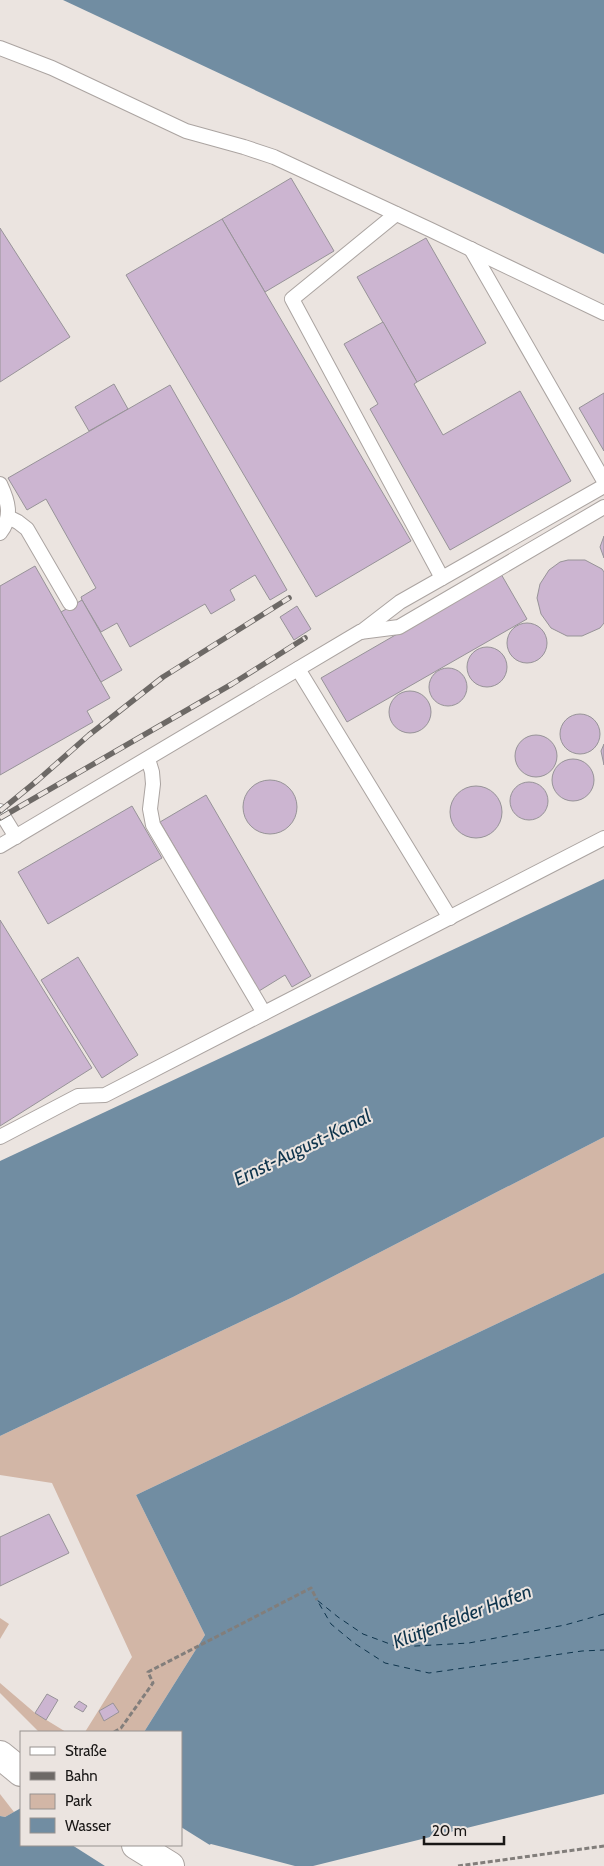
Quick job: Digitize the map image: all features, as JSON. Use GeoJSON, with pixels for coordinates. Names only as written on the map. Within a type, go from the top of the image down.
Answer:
{"type":"FeatureCollection","features":[{"type":"Feature","properties":{"kind":"street"},"geometry":{"type":"LineString","coordinates":[[0,1755],[20,1771]]}},
{"type":"Feature","properties":{"kind":"street"},"geometry":{"type":"LineString","coordinates":[[138,1846],[170,1866]]}},
{"type":"Feature","properties":{"kind":"lane"},"geometry":{"type":"LineString","coordinates":[[0,48],[61,72],[186,131],[244,146],[274,157],[604,313]]}},
{"type":"Feature","properties":{"kind":"lane"},"geometry":{"type":"LineString","coordinates":[[396,214],[292,299],[442,578]]}},
{"type":"Feature","properties":{"kind":"lane"},"geometry":{"type":"LineString","coordinates":[[471,249],[604,481]]}},
{"type":"Feature","properties":{"kind":"lane"},"geometry":{"type":"LineString","coordinates":[[0,484],[9,507],[8,517],[0,532]]}},
{"type":"Feature","properties":{"kind":"lane"},"geometry":{"type":"LineString","coordinates":[[0,846],[360,632],[400,602],[604,486]]}},
{"type":"Feature","properties":{"kind":"lane"},"geometry":{"type":"LineString","coordinates":[[360,632],[399,627],[604,508]]}},
{"type":"Feature","properties":{"kind":"lane"},"geometry":{"type":"LineString","coordinates":[[8,517],[27,529],[70,603]]}},
{"type":"Feature","properties":{"kind":"lane"},"geometry":{"type":"LineString","coordinates":[[298,669],[450,918]]}},
{"type":"Feature","properties":{"kind":"lane"},"geometry":{"type":"LineString","coordinates":[[148,759],[153,784],[150,809],[153,825],[264,1013]]}},
{"type":"Feature","properties":{"kind":"lane"},"geometry":{"type":"LineString","coordinates":[[0,811],[16,837]]}},
{"type":"Feature","properties":{"kind":"lane"},"geometry":{"type":"LineString","coordinates":[[0,1137],[78,1096],[105,1095],[604,838]]}},
{"type":"Feature","properties":{"kind":"path"},"geometry":{"type":"LineString","coordinates":[[116,1731],[121,1728],[153,1683],[148,1672],[311,1588],[318,1600]]}},
{"type":"Feature","properties":{"kind":"path"},"geometry":{"type":"LineString","coordinates":[[458,1866],[604,1846]]}},
{"type":"Feature","properties":{"kind":"green space"},"geometry":{"type":"Polygon","coordinates":[[[604,1137],[604,1273],[136,1495],[205,1635],[145,1731],[86,1731],[132,1657],[52,1483],[0,1475],[0,1436],[293,1297],[604,1137]]]}},
{"type":"Feature","properties":{"kind":"green space"},"geometry":{"type":"Polygon","coordinates":[[[0,1618],[9,1624],[0,1639],[0,1618]]]}},
{"type":"Feature","properties":{"kind":"green space"},"geometry":{"type":"Polygon","coordinates":[[[0,1683],[35,1713],[64,1731],[38,1731],[0,1693],[0,1683]]]}},
{"type":"Feature","properties":{"kind":"green space"},"geometry":{"type":"Polygon","coordinates":[[[0,1794],[14,1812],[5,1817],[0,1816],[0,1794]]]}},
{"type":"Feature","properties":{"kind":"water"},"geometry":{"type":"Polygon","coordinates":[[[63,0],[604,0],[604,254],[63,0]]]}},
{"type":"Feature","properties":{"kind":"water","name":"Ernst-August-Kanal"},"geometry":{"type":"Polygon","coordinates":[[[604,879],[604,1137],[293,1297],[0,1436],[0,1161],[604,879]]]}},
{"type":"Feature","properties":{"kind":"water","name":"Klütjenfelder Hafen"},"geometry":{"type":"Polygon","coordinates":[[[604,1273],[604,1794],[313,1866],[295,1866],[211,1844],[170,1866],[0,1866],[0,1816],[5,1817],[20,1809],[20,1846],[182,1846],[182,1731],[145,1731],[205,1635],[136,1495],[604,1273]]]}},
{"type":"Feature","properties":{"kind":"pier"},"geometry":{"type":"Polygon","coordinates":[[[182,1828],[213,1847],[176,1866],[105,1866],[74,1846],[182,1846],[182,1828]]]}},
{"type":"Feature","properties":{"kind":"building"},"geometry":{"type":"Polygon","coordinates":[[[291,178],[334,251],[265,292],[222,219],[291,178]]]}},
{"type":"Feature","properties":{"kind":"building"},"geometry":{"type":"Polygon","coordinates":[[[222,219],[411,541],[316,597],[126,275],[222,219]]]}},
{"type":"Feature","properties":{"kind":"building"},"geometry":{"type":"Polygon","coordinates":[[[0,228],[70,337],[0,382],[0,228]]]}},
{"type":"Feature","properties":{"kind":"building"},"geometry":{"type":"Polygon","coordinates":[[[426,238],[486,343],[417,382],[357,277],[426,238]]]}},
{"type":"Feature","properties":{"kind":"building"},"geometry":{"type":"Polygon","coordinates":[[[383,322],[417,382],[414,384],[443,435],[520,391],[571,481],[450,550],[370,409],[378,404],[344,344],[383,322]]]}},
{"type":"Feature","properties":{"kind":"building"},"geometry":{"type":"Polygon","coordinates":[[[114,384],[128,409],[89,431],[75,407],[114,384]]]}},
{"type":"Feature","properties":{"kind":"building"},"geometry":{"type":"Polygon","coordinates":[[[170,385],[287,590],[270,600],[255,575],[230,590],[235,600],[211,614],[205,604],[130,647],[117,623],[101,632],[82,600],[81,597],[96,588],[46,499],[27,510],[8,478],[170,385]]]}},
{"type":"Feature","properties":{"kind":"building"},"geometry":{"type":"Polygon","coordinates":[[[604,393],[604,451],[579,408],[604,393]]]}},
{"type":"Feature","properties":{"kind":"building"},"geometry":{"type":"Polygon","coordinates":[[[604,536],[604,558],[600,547],[604,536]]]}},
{"type":"Feature","properties":{"kind":"building"},"geometry":{"type":"Polygon","coordinates":[[[585,560],[604,572],[604,623],[600,628],[582,636],[567,636],[551,628],[541,614],[537,598],[540,584],[549,570],[560,562],[585,560]]]}},
{"type":"Feature","properties":{"kind":"building"},"geometry":{"type":"Polygon","coordinates":[[[35,566],[110,698],[87,711],[93,722],[0,775],[0,586],[35,566]]]}},
{"type":"Feature","properties":{"kind":"building"},"geometry":{"type":"Polygon","coordinates":[[[501,574],[527,619],[347,722],[321,678],[501,574]]]}},
{"type":"Feature","properties":{"kind":"building"},"geometry":{"type":"Polygon","coordinates":[[[82,600],[122,670],[101,682],[61,612],[82,600]]]}},
{"type":"Feature","properties":{"kind":"building"},"geometry":{"type":"Polygon","coordinates":[[[297,606],[311,629],[294,640],[280,617],[297,606]]]}},
{"type":"Feature","properties":{"kind":"building"},"geometry":{"type":"Polygon","coordinates":[[[527,623],[541,629],[547,643],[541,657],[527,663],[513,657],[507,643],[513,629],[527,623]]]}},
{"type":"Feature","properties":{"kind":"building"},"geometry":{"type":"Polygon","coordinates":[[[487,647],[501,653],[507,667],[501,681],[487,687],[473,681],[467,667],[473,653],[487,647]]]}},
{"type":"Feature","properties":{"kind":"building"},"geometry":{"type":"Polygon","coordinates":[[[448,668],[455,669],[461,674],[466,680],[466,694],[461,700],[455,705],[448,706],[441,705],[435,700],[430,694],[429,687],[430,680],[435,674],[441,669],[448,668]]]}},
{"type":"Feature","properties":{"kind":"building"},"geometry":{"type":"Polygon","coordinates":[[[410,691],[425,697],[431,712],[425,727],[410,733],[395,727],[389,712],[395,697],[410,691]]]}},
{"type":"Feature","properties":{"kind":"building"},"geometry":{"type":"Polygon","coordinates":[[[576,714],[584,714],[591,717],[597,723],[600,734],[597,745],[591,751],[584,754],[576,754],[569,751],[563,745],[560,738],[560,730],[563,723],[569,717],[576,714]]]}},
{"type":"Feature","properties":{"kind":"building"},"geometry":{"type":"Polygon","coordinates":[[[540,735],[548,738],[554,744],[557,756],[554,768],[548,774],[532,777],[524,774],[518,768],[515,752],[518,744],[524,738],[540,735]]]}},
{"type":"Feature","properties":{"kind":"building"},"geometry":{"type":"Polygon","coordinates":[[[604,744],[604,765],[601,751],[604,744]]]}},
{"type":"Feature","properties":{"kind":"building"},"geometry":{"type":"Polygon","coordinates":[[[577,759],[585,762],[591,768],[594,780],[591,792],[585,798],[569,801],[561,798],[555,792],[552,776],[555,768],[561,762],[577,759]]]}},
{"type":"Feature","properties":{"kind":"building"},"geometry":{"type":"Polygon","coordinates":[[[265,780],[275,780],[285,784],[293,792],[297,807],[293,822],[285,830],[275,834],[265,834],[255,830],[247,822],[243,812],[243,802],[247,792],[255,784],[265,780]]]}},
{"type":"Feature","properties":{"kind":"building"},"geometry":{"type":"Polygon","coordinates":[[[529,782],[543,787],[548,801],[543,815],[529,820],[515,815],[510,801],[515,787],[529,782]]]}},
{"type":"Feature","properties":{"kind":"building"},"geometry":{"type":"Polygon","coordinates":[[[471,786],[481,786],[491,790],[498,797],[502,812],[498,827],[491,834],[481,838],[471,838],[461,834],[454,827],[450,817],[450,807],[454,797],[461,790],[471,786]]]}},
{"type":"Feature","properties":{"kind":"building"},"geometry":{"type":"Polygon","coordinates":[[[206,795],[311,976],[292,987],[285,975],[259,991],[160,822],[206,795]]]}},
{"type":"Feature","properties":{"kind":"building"},"geometry":{"type":"Polygon","coordinates":[[[132,806],[162,858],[48,924],[18,872],[132,806]]]}},
{"type":"Feature","properties":{"kind":"building"},"geometry":{"type":"Polygon","coordinates":[[[0,920],[92,1068],[0,1126],[0,920]]]}},
{"type":"Feature","properties":{"kind":"building"},"geometry":{"type":"Polygon","coordinates":[[[78,957],[138,1055],[102,1078],[41,980],[78,957]]]}},
{"type":"Feature","properties":{"kind":"building"},"geometry":{"type":"Polygon","coordinates":[[[49,1514],[69,1553],[0,1586],[0,1537],[49,1514]]]}},
{"type":"Feature","properties":{"kind":"building"},"geometry":{"type":"Polygon","coordinates":[[[47,1694],[58,1700],[46,1720],[35,1713],[47,1694]]]}},
{"type":"Feature","properties":{"kind":"building"},"geometry":{"type":"Polygon","coordinates":[[[79,1701],[87,1706],[83,1712],[74,1707],[79,1701]]]}},
{"type":"Feature","properties":{"kind":"building"},"geometry":{"type":"Polygon","coordinates":[[[113,1703],[119,1712],[104,1721],[99,1711],[113,1703]]]}},
{"type":"Feature","properties":{"kind":"ferry route"},"geometry":{"type":"LineString","coordinates":[[604,1614],[565,1625],[469,1643],[398,1647],[363,1634],[317,1600],[331,1624],[354,1643],[385,1663],[429,1673],[582,1651],[604,1650]]}},
{"type":"Feature","properties":{"kind":"railway"},"geometry":{"type":"LineString","coordinates":[[0,811],[89,735],[163,677],[289,598]]}},
{"type":"Feature","properties":{"kind":"railway"},"geometry":{"type":"LineString","coordinates":[[0,818],[232,684],[305,638]]}}]}
